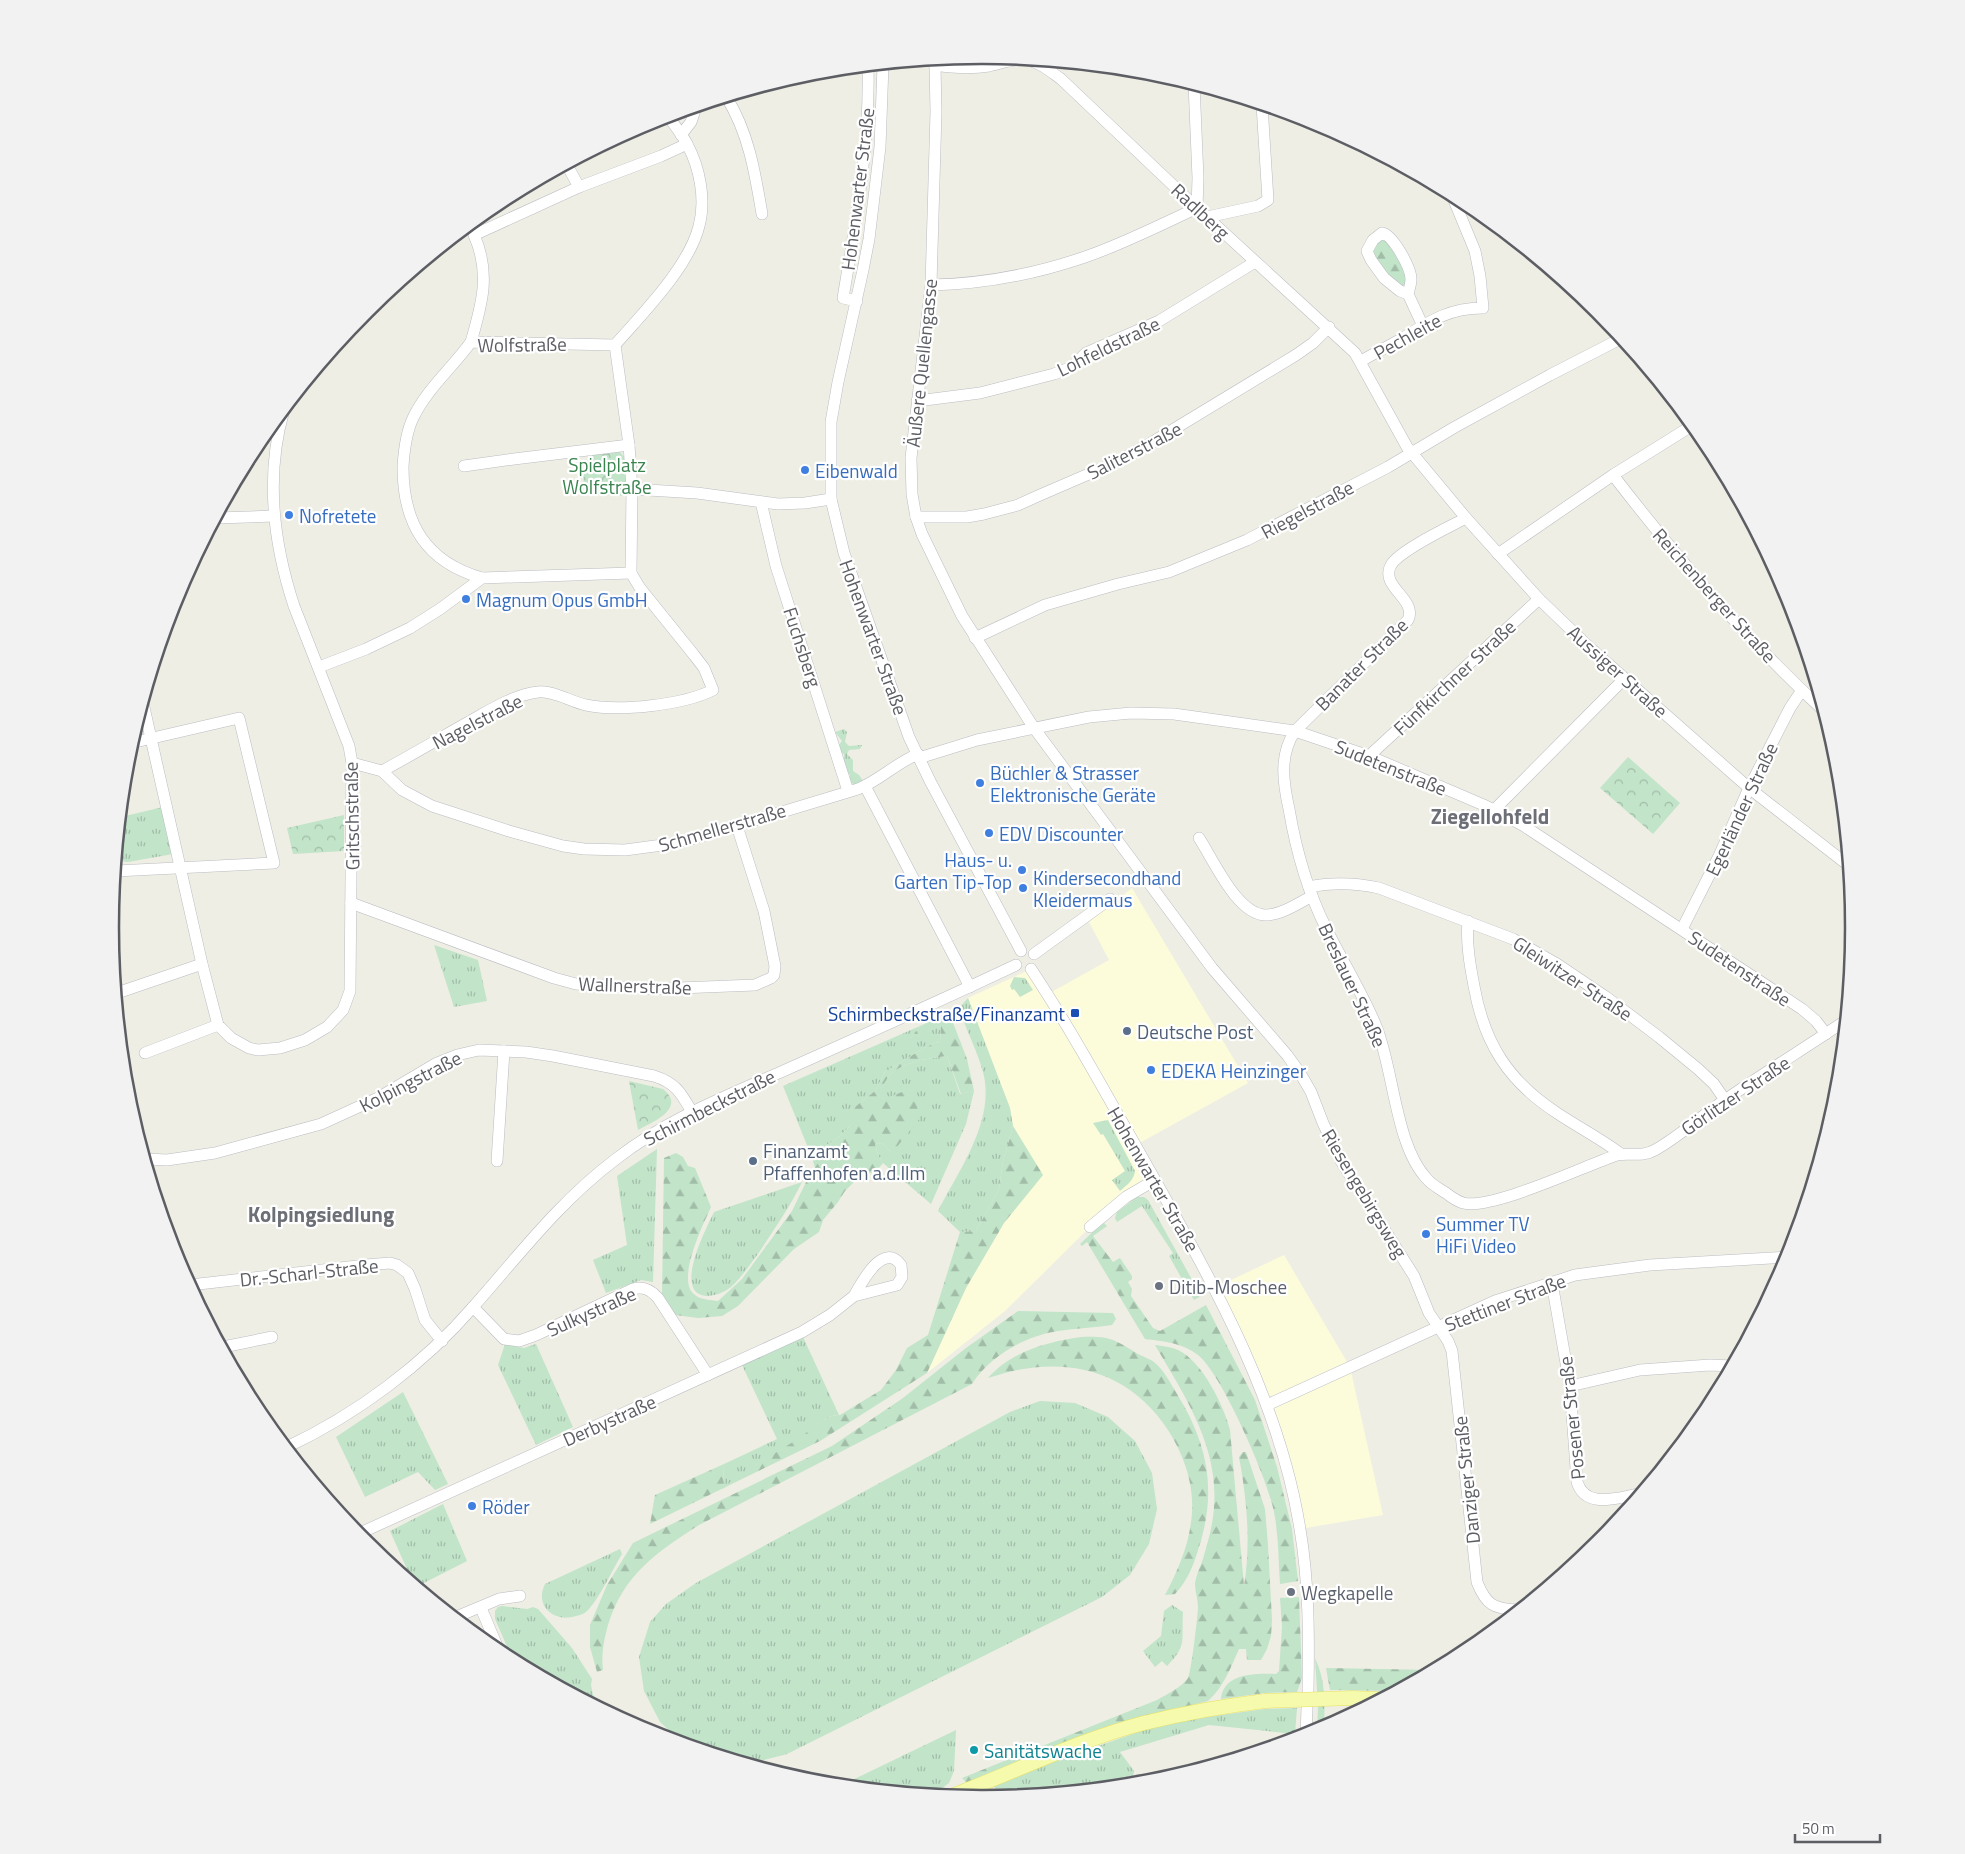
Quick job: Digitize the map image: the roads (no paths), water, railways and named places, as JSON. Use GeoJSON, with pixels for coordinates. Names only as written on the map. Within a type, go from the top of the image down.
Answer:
{"type":"FeatureCollection","features":[{"type":"Feature","properties":{"kind":"main road"},"geometry":{"type":"LineString","coordinates":[[967,1789],[1052,1755],[1143,1723],[1216,1707],[1265,1701],[1369,1699]]}},
{"type":"Feature","properties":{"kind":"street","name":"Radlberg"},"geometry":{"type":"LineString","coordinates":[[943,65],[954,68],[974,68],[994,64]]}},
{"type":"Feature","properties":{"kind":"street","name":"Äußere Quellengasse"},"geometry":{"type":"LineString","coordinates":[[932,66],[936,112],[931,285],[911,458],[912,494],[916,517],[935,563],[975,638],[1034,728]]}},
{"type":"Feature","properties":{"kind":"street","name":"Radlberg"},"geometry":{"type":"LineString","coordinates":[[1042,66],[1061,79],[1255,262],[1329,326],[1348,345],[1361,361],[1396,428],[1412,452]]}},
{"type":"Feature","properties":{"kind":"street","name":"Hohenwarter Straße"},"geometry":{"type":"LineString","coordinates":[[883,70],[880,147],[864,270],[838,382],[831,422],[830,498],[844,553],[909,736],[1022,950]]}},
{"type":"Feature","properties":{"kind":"street","name":"Hohenwarter Straße"},"geometry":{"type":"LineString","coordinates":[[857,301],[843,298],[863,167],[868,112],[868,71]]}},
{"type":"Feature","properties":{"kind":"street"},"geometry":{"type":"LineString","coordinates":[[931,285],[1000,280],[1038,271],[1086,257],[1197,208],[1198,178],[1194,90]]}},
{"type":"Feature","properties":{"kind":"street"},"geometry":{"type":"LineString","coordinates":[[729,102],[744,131],[751,153],[762,214]]}},
{"type":"Feature","properties":{"kind":"street"},"geometry":{"type":"LineString","coordinates":[[1207,217],[1258,206],[1268,200],[1262,111]]}},
{"type":"Feature","properties":{"kind":"street"},"geometry":{"type":"LineString","coordinates":[[470,232],[661,156],[684,139],[694,114]]}},
{"type":"Feature","properties":{"kind":"street"},"geometry":{"type":"LineString","coordinates":[[319,667],[366,649],[410,628],[440,609],[482,578],[631,573],[632,489],[629,445],[615,345],[655,298],[681,263],[699,227],[702,200],[701,186],[694,158],[672,122]]}},
{"type":"Feature","properties":{"kind":"street"},"geometry":{"type":"LineString","coordinates":[[569,169],[579,188]]}},
{"type":"Feature","properties":{"kind":"street","name":"Pechleite"},"geometry":{"type":"LineString","coordinates":[[1361,361],[1422,324],[1451,312],[1483,308],[1480,276],[1474,251],[1456,205]]}},
{"type":"Feature","properties":{"kind":"street"},"geometry":{"type":"LineString","coordinates":[[469,233],[482,259],[484,290],[471,342]]}},
{"type":"Feature","properties":{"kind":"street"},"geometry":{"type":"LineString","coordinates":[[1408,294],[1411,278],[1410,272],[1393,241],[1385,233],[1382,233],[1369,245],[1367,251],[1371,260],[1391,284],[1408,294],[1422,324]]}},
{"type":"Feature","properties":{"kind":"street","name":"Lohfeldstraße"},"geometry":{"type":"LineString","coordinates":[[917,401],[980,393],[1065,370],[1081,360],[1086,353],[1159,322],[1255,262]]}},
{"type":"Feature","properties":{"kind":"street","name":"Saliterstraße"},"geometry":{"type":"LineString","coordinates":[[916,517],[967,517],[999,511],[1025,502],[1112,464],[1188,422],[1296,355],[1313,343],[1329,326]]}},
{"type":"Feature","properties":{"kind":"street","name":"Riegelstraße"},"geometry":{"type":"LineString","coordinates":[[975,638],[1045,605],[1118,584],[1163,574],[1209,557],[1247,540],[1388,467],[1550,375],[1616,341]]}},
{"type":"Feature","properties":{"kind":"street","name":"Wolfstraße"},"geometry":{"type":"LineString","coordinates":[[482,578],[454,567],[436,554],[421,538],[411,517],[403,482],[407,433],[412,419],[432,388],[471,342],[615,345]]}},
{"type":"Feature","properties":{"kind":"street","name":"Gritschstraße"},"geometry":{"type":"LineString","coordinates":[[218,1025],[239,1044],[248,1048],[258,1050],[293,1045],[327,1027],[343,1010],[350,991],[352,763],[349,746],[286,582],[274,516],[273,469],[280,426]]}},
{"type":"Feature","properties":{"kind":"street"},"geometry":{"type":"LineString","coordinates":[[1498,554],[1613,475],[1687,429]]}},
{"type":"Feature","properties":{"kind":"street"},"geometry":{"type":"LineString","coordinates":[[464,466],[514,458],[629,445]]}},
{"type":"Feature","properties":{"kind":"street","name":"Aussiger Straße"},"geometry":{"type":"LineString","coordinates":[[1412,452],[1466,518],[1539,598],[1624,679],[1749,788],[1843,861]]}},
{"type":"Feature","properties":{"kind":"street","name":"Reichenberger Straße"},"geometry":{"type":"LineString","coordinates":[[1613,475],[1644,515],[1720,604],[1815,702]]}},
{"type":"Feature","properties":{"kind":"street"},"geometry":{"type":"LineString","coordinates":[[632,489],[697,493],[761,502],[793,504],[830,498]]}},
{"type":"Feature","properties":{"kind":"street","name":"Fuchsberg"},"geometry":{"type":"LineString","coordinates":[[761,502],[776,566],[848,791]]}},
{"type":"Feature","properties":{"kind":"street"},"geometry":{"type":"LineString","coordinates":[[223,518],[274,516]]}},
{"type":"Feature","properties":{"kind":"street","name":"Banater Straße"},"geometry":{"type":"LineString","coordinates":[[1295,731],[1408,620],[1410,610],[1390,579],[1391,566],[1395,561],[1405,552],[1466,518]]}},
{"type":"Feature","properties":{"kind":"street","name":"Nagelstraße"},"geometry":{"type":"LineString","coordinates":[[382,771],[488,711],[533,693],[549,693],[576,703],[607,708],[657,705],[704,695],[713,690],[704,668],[640,588],[631,573]]}},
{"type":"Feature","properties":{"kind":"street","name":"Fünfkirchner Straße"},"geometry":{"type":"LineString","coordinates":[[1369,756],[1539,598]]}},
{"type":"Feature","properties":{"kind":"street"},"geometry":{"type":"LineString","coordinates":[[1494,810],[1624,679]]}},
{"type":"Feature","properties":{"kind":"street","name":"Egerländer Straße"},"geometry":{"type":"LineString","coordinates":[[1682,929],[1719,856],[1749,788],[1790,708],[1802,690]]}},
{"type":"Feature","properties":{"kind":"street","name":"Sudetenstraße"},"geometry":{"type":"LineString","coordinates":[[918,756],[977,740],[1034,728],[1089,717],[1131,713],[1174,714],[1295,731],[1369,756],[1494,810],[1524,826],[1802,1009],[1816,1021],[1826,1034]]}},
{"type":"Feature","properties":{"kind":"street"},"geometry":{"type":"LineString","coordinates":[[145,1052],[218,1025],[202,964],[182,867],[146,715]]}},
{"type":"Feature","properties":{"kind":"street"},"geometry":{"type":"LineString","coordinates":[[121,871],[274,863],[239,718],[140,741]]}},
{"type":"Feature","properties":{"kind":"street","name":"Riesengebirgsweg"},"geometry":{"type":"LineString","coordinates":[[1034,728],[1212,968],[1287,1055],[1300,1073],[1311,1092],[1341,1161],[1414,1276],[1424,1304],[1438,1326]]}},
{"type":"Feature","properties":{"kind":"street","name":"Breslauer Straße"},"geometry":{"type":"LineString","coordinates":[[1295,731],[1285,750],[1283,771],[1296,848],[1325,928],[1360,991],[1377,1028],[1387,1059],[1403,1130],[1413,1158],[1428,1180],[1462,1202],[1485,1202],[1508,1196],[1621,1154]]}},
{"type":"Feature","properties":{"kind":"street","name":"Schmellerstraße"},"geometry":{"type":"LineString","coordinates":[[352,763],[382,771],[402,790],[432,806],[563,846],[604,850],[647,848],[692,839],[738,826],[865,786],[918,756]]}},
{"type":"Feature","properties":{"kind":"street"},"geometry":{"type":"LineString","coordinates":[[865,786],[970,987]]}},
{"type":"Feature","properties":{"kind":"street","name":"Wallnerstraße"},"geometry":{"type":"LineString","coordinates":[[351,903],[554,978],[576,984],[654,989],[755,985],[774,976],[775,966],[764,911],[738,826]]}},
{"type":"Feature","properties":{"kind":"street","name":"Gleiwitzer Straße"},"geometry":{"type":"LineString","coordinates":[[1199,838],[1234,894],[1255,912],[1265,915],[1275,913],[1310,891],[1349,883],[1379,888],[1513,939],[1558,964],[1606,996],[1685,1058],[1714,1084],[1725,1100]]}},
{"type":"Feature","properties":{"kind":"street"},"geometry":{"type":"LineString","coordinates":[[1034,954],[1110,899]]}},
{"type":"Feature","properties":{"kind":"street"},"geometry":{"type":"LineString","coordinates":[[1468,922],[1470,960],[1476,998],[1482,1023],[1496,1053],[1510,1071],[1555,1112],[1621,1154]]}},
{"type":"Feature","properties":{"kind":"street"},"geometry":{"type":"LineString","coordinates":[[1022,950],[1028,950],[1034,954],[1036,962],[1031,969],[1022,970],[1016,965],[1016,956],[1022,950]]}},
{"type":"Feature","properties":{"kind":"street"},"geometry":{"type":"LineString","coordinates":[[122,991],[202,964]]}},
{"type":"Feature","properties":{"kind":"street","name":"Schirmbeckstraße"},"geometry":{"type":"LineString","coordinates":[[292,1444],[324,1428],[372,1396],[442,1341],[558,1209],[575,1192],[637,1143],[692,1112],[1016,965]]}},
{"type":"Feature","properties":{"kind":"street","name":"Hohenwarter Straße"},"geometry":{"type":"LineString","coordinates":[[1031,969],[1187,1235],[1257,1378],[1286,1469],[1300,1529],[1308,1622],[1308,1691]]}},
{"type":"Feature","properties":{"kind":"street","name":"Görlitzer Straße"},"geometry":{"type":"LineString","coordinates":[[1621,1154],[1639,1155],[1654,1151],[1725,1100],[1840,1025]]}},
{"type":"Feature","properties":{"kind":"street","name":"Kolpingstraße"},"geometry":{"type":"LineString","coordinates":[[152,1159],[167,1160],[215,1153],[321,1124],[378,1098],[447,1059],[479,1050],[553,1056],[666,1080],[674,1085],[692,1112]]}},
{"type":"Feature","properties":{"kind":"street"},"geometry":{"type":"LineString","coordinates":[[496,1161],[504,1051]]}},
{"type":"Feature","properties":{"kind":"street"},"geometry":{"type":"LineString","coordinates":[[1090,1227],[1126,1197],[1155,1180]]}},
{"type":"Feature","properties":{"kind":"street","name":"Stettiner Straße"},"geometry":{"type":"LineString","coordinates":[[1267,1405],[1495,1301],[1552,1282],[1600,1271],[1650,1265],[1780,1258]]}},
{"type":"Feature","properties":{"kind":"street","name":"Dr.-Scharl-Straße"},"geometry":{"type":"LineString","coordinates":[[197,1284],[366,1265],[397,1264],[410,1278],[424,1320],[442,1341]]}},
{"type":"Feature","properties":{"kind":"street","name":"Posener Straße"},"geometry":{"type":"LineString","coordinates":[[1552,1282],[1570,1386],[1579,1490],[1592,1499],[1600,1500],[1633,1495]]}},
{"type":"Feature","properties":{"kind":"street","name":"Sulkystraße"},"geometry":{"type":"LineString","coordinates":[[473,1307],[504,1339],[519,1341],[536,1335],[633,1288],[644,1288],[658,1298],[708,1375]]}},
{"type":"Feature","properties":{"kind":"street","name":"Derbystraße"},"geometry":{"type":"LineString","coordinates":[[366,1530],[812,1327],[854,1296]]}},
{"type":"Feature","properties":{"kind":"street","name":"Danziger Straße"},"geometry":{"type":"LineString","coordinates":[[1438,1326],[1452,1351],[1477,1582],[1480,1591],[1490,1604],[1505,1610],[1510,1610]]}},
{"type":"Feature","properties":{"kind":"street"},"geometry":{"type":"LineString","coordinates":[[228,1346],[272,1337]]}},
{"type":"Feature","properties":{"kind":"street"},"geometry":{"type":"LineString","coordinates":[[1570,1386],[1640,1370],[1710,1365],[1726,1366]]}},
{"type":"Feature","properties":{"kind":"street"},"geometry":{"type":"LineString","coordinates":[[462,1616],[499,1599],[520,1596]]}},
{"type":"Feature","properties":{"kind":"street"},"geometry":{"type":"LineString","coordinates":[[481,1608],[494,1638]]}},
{"type":"Feature","properties":{"kind":"street"},"geometry":{"type":"LineString","coordinates":[[1306,1727],[1307,1708]]}},
{"type":"Feature","properties":{"kind":"place","name":"Eibenwald"},"geometry":{"type":"Point","coordinates":[805,470]}},
{"type":"Feature","properties":{"kind":"place","name":"Nofretete"},"geometry":{"type":"Point","coordinates":[289,515]}},
{"type":"Feature","properties":{"kind":"place","name":"Magnum Opus GmbH"},"geometry":{"type":"Point","coordinates":[466,599]}},
{"type":"Feature","properties":{"kind":"place","name":"Büchler & Strasser Elektronische Geräte"},"geometry":{"type":"Point","coordinates":[980,783]}},
{"type":"Feature","properties":{"kind":"place","name":"EDV Discounter"},"geometry":{"type":"Point","coordinates":[989,833]}},
{"type":"Feature","properties":{"kind":"place","name":"Haus- u. Garten Tip-Top"},"geometry":{"type":"Point","coordinates":[1022,870]}},
{"type":"Feature","properties":{"kind":"place","name":"Kindersecondhand Kleidermaus"},"geometry":{"type":"Point","coordinates":[1023,888]}},
{"type":"Feature","properties":{"kind":"place","name":"Schirmbeckstraße/Finanzamt"},"geometry":{"type":"Point","coordinates":[1075,1013]}},
{"type":"Feature","properties":{"kind":"place","name":"Deutsche Post"},"geometry":{"type":"Point","coordinates":[1127,1031]}},
{"type":"Feature","properties":{"kind":"place","name":"EDEKA Heinzinger"},"geometry":{"type":"Point","coordinates":[1151,1070]}},
{"type":"Feature","properties":{"kind":"place","name":"Finanzamt Pfaffenhofen a.d.Ilm"},"geometry":{"type":"Point","coordinates":[753,1161]}},
{"type":"Feature","properties":{"kind":"place","name":"Summer TV HiFi Video"},"geometry":{"type":"Point","coordinates":[1426,1234]}},
{"type":"Feature","properties":{"kind":"place","name":"Ditib-Moschee"},"geometry":{"type":"Point","coordinates":[1159,1286]}},
{"type":"Feature","properties":{"kind":"place","name":"Röder"},"geometry":{"type":"Point","coordinates":[472,1506]}},
{"type":"Feature","properties":{"kind":"place","name":"Wegkapelle"},"geometry":{"type":"Point","coordinates":[1291,1592]}},
{"type":"Feature","properties":{"kind":"place","name":"Sanitätswache"},"geometry":{"type":"Point","coordinates":[974,1750]}},
{"type":"Feature","properties":{"kind":"district","name":"Ziegellohfeld"},"geometry":{"type":"Point","coordinates":[1490,816]}},
{"type":"Feature","properties":{"kind":"district","name":"Kolpingsiedlung"},"geometry":{"type":"Point","coordinates":[321,1214]}},
{"type":"Feature","properties":{"kind":"park label","name":"Spielplatz Wolfstraße"},"geometry":{"type":"Point","coordinates":[607,475]}}]}
